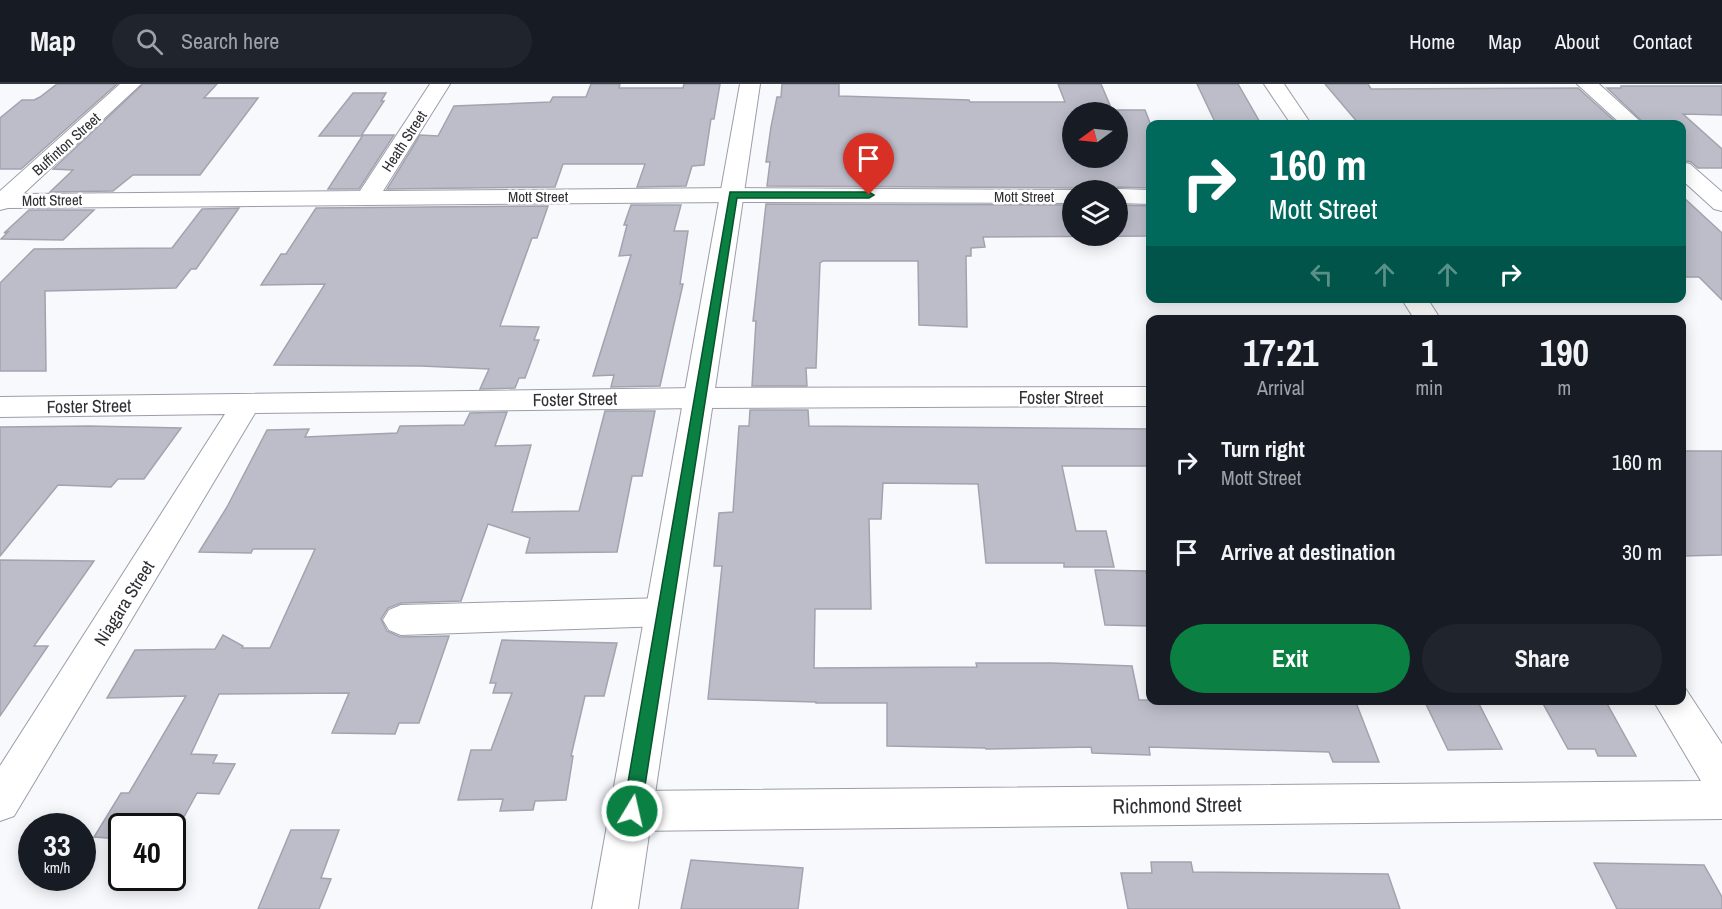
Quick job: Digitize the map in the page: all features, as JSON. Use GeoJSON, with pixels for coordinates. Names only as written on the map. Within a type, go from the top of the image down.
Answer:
{"type":"FeatureCollection","features":[{"type":"Feature","properties":{"kind":"street","name":"Buffinton Street"},"geometry":{"type":"LineString","coordinates":[[1,202],[131,84]]}},
{"type":"Feature","properties":{"kind":"street","name":"Heath Street"},"geometry":{"type":"LineString","coordinates":[[368,197],[440,84]]}},
{"type":"Feature","properties":{"kind":"street"},"geometry":{"type":"LineString","coordinates":[[615,909],[750,84]]}},
{"type":"Feature","properties":{"kind":"street"},"geometry":{"type":"LineString","coordinates":[[1274,84],[1298,120]]}},
{"type":"Feature","properties":{"kind":"street"},"geometry":{"type":"LineString","coordinates":[[1587,84],[1628,120]]}},
{"type":"Feature","properties":{"kind":"street"},"geometry":{"type":"LineString","coordinates":[[1686,172],[1716,195]]}},
{"type":"Feature","properties":{"kind":"street"},"geometry":{"type":"LineString","coordinates":[[1686,191],[1716,195]]}},
{"type":"Feature","properties":{"kind":"street","name":"Mott Street"},"geometry":{"type":"LineString","coordinates":[[1,202],[368,197],[1062,196]]}},
{"type":"Feature","properties":{"kind":"street"},"geometry":{"type":"LineString","coordinates":[[1128,196],[1146,196]]}},
{"type":"Feature","properties":{"kind":"street","name":"Foster Street"},"geometry":{"type":"LineString","coordinates":[[0,407],[700,398],[1146,397]]}},
{"type":"Feature","properties":{"kind":"street","name":"Niagara Street"},"geometry":{"type":"LineString","coordinates":[[0,802],[247,403]]}},
{"type":"Feature","properties":{"kind":"street"},"geometry":{"type":"LineString","coordinates":[[401,620],[664,612]]}},
{"type":"Feature","properties":{"kind":"street"},"geometry":{"type":"LineString","coordinates":[[1675,705],[1722,779]]}},
{"type":"Feature","properties":{"kind":"street","name":"Richmond Street"},"geometry":{"type":"LineString","coordinates":[[632,811],[1722,800]]}},
{"type":"Feature","properties":{"kind":"building"},"geometry":{"type":"Polygon","coordinates":[[[57,84],[117,84],[21,169],[0,169],[0,118],[22,100],[34,100],[57,84]]]}},
{"type":"Feature","properties":{"kind":"building"},"geometry":{"type":"Polygon","coordinates":[[[143,84],[217,84],[204,98],[258,98],[200,175],[133,175],[113,191],[50,192],[73,170],[53,169],[143,84]]]}},
{"type":"Feature","properties":{"kind":"building"},"geometry":{"type":"Polygon","coordinates":[[[591,84],[620,84],[619,88],[683,88],[684,84],[720,84],[714,119],[711,119],[704,165],[692,166],[686,186],[637,187],[645,164],[563,164],[555,187],[387,189],[420,135],[438,136],[454,106],[550,102],[553,97],[586,97],[591,84]]]}},
{"type":"Feature","properties":{"kind":"building"},"geometry":{"type":"Polygon","coordinates":[[[782,84],[839,84],[839,96],[969,100],[970,102],[1062,102],[1062,168],[1128,168],[1128,110],[1145,110],[1149,120],[1146,120],[1146,188],[1128,187],[1128,180],[1062,180],[1062,188],[767,186],[770,162],[766,162],[777,97],[781,97],[782,84]]]}},
{"type":"Feature","properties":{"kind":"building"},"geometry":{"type":"Polygon","coordinates":[[[1058,84],[1101,84],[1109,102],[1065,102],[1058,84]]]}},
{"type":"Feature","properties":{"kind":"building"},"geometry":{"type":"Polygon","coordinates":[[[1197,84],[1238,84],[1259,120],[1214,120],[1197,84]]]}},
{"type":"Feature","properties":{"kind":"building"},"geometry":{"type":"Polygon","coordinates":[[[1325,84],[1368,84],[1371,89],[1578,88],[1614,120],[1356,120],[1325,84]]]}},
{"type":"Feature","properties":{"kind":"building"},"geometry":{"type":"Polygon","coordinates":[[[1621,86],[1722,86],[1722,115],[1683,114],[1722,149],[1722,168],[1698,168],[1686,161],[1686,120],[1641,120],[1607,88],[1621,88],[1621,86]]]}},
{"type":"Feature","properties":{"kind":"building"},"geometry":{"type":"Polygon","coordinates":[[[353,93],[386,93],[381,101],[384,101],[361,136],[319,136],[353,93]]]}},
{"type":"Feature","properties":{"kind":"building"},"geometry":{"type":"Polygon","coordinates":[[[363,135],[394,135],[359,189],[328,189],[363,135]]]}},
{"type":"Feature","properties":{"kind":"building"},"geometry":{"type":"Polygon","coordinates":[[[1686,200],[1722,233],[1722,300],[1699,277],[1686,277],[1686,200]]]}},
{"type":"Feature","properties":{"kind":"building"},"geometry":{"type":"Polygon","coordinates":[[[766,204],[1062,205],[1062,237],[983,237],[985,247],[971,248],[971,256],[966,256],[967,327],[919,325],[918,261],[823,261],[820,263],[816,368],[806,368],[807,386],[752,386],[756,321],[753,321],[766,204]]]}},
{"type":"Feature","properties":{"kind":"building"},"geometry":{"type":"Polygon","coordinates":[[[631,205],[681,205],[674,231],[688,231],[680,284],[683,284],[660,386],[611,387],[614,375],[593,376],[631,255],[619,256],[627,225],[624,225],[631,205]]]}},
{"type":"Feature","properties":{"kind":"building"},"geometry":{"type":"Polygon","coordinates":[[[1128,205],[1146,206],[1146,236],[1128,236],[1128,205]]]}},
{"type":"Feature","properties":{"kind":"building"},"geometry":{"type":"Polygon","coordinates":[[[548,206],[537,238],[532,238],[500,326],[539,327],[534,340],[539,340],[525,378],[519,378],[515,388],[480,389],[489,369],[274,365],[325,284],[261,285],[281,254],[286,254],[316,208],[548,206]]]}},
{"type":"Feature","properties":{"kind":"building"},"geometry":{"type":"Polygon","coordinates":[[[239,208],[196,269],[191,269],[176,288],[45,291],[46,371],[0,371],[0,283],[34,249],[172,248],[202,209],[239,208]]]}},
{"type":"Feature","properties":{"kind":"building"},"geometry":{"type":"Polygon","coordinates":[[[29,210],[94,210],[63,240],[1,239],[8,232],[4,233],[29,210]]]}},
{"type":"Feature","properties":{"kind":"building"},"geometry":{"type":"Polygon","coordinates":[[[750,410],[808,410],[809,426],[1146,429],[1146,466],[1062,466],[1076,531],[1106,531],[1114,567],[1064,567],[1064,563],[986,563],[978,484],[883,483],[881,519],[869,519],[871,609],[815,609],[814,668],[977,667],[976,663],[1132,666],[1139,700],[1146,700],[1146,705],[1357,705],[1379,762],[1333,762],[1329,752],[1149,747],[1150,755],[1092,753],[1091,747],[986,749],[887,746],[887,703],[708,699],[722,566],[714,566],[719,513],[733,512],[739,426],[749,426],[750,410]]]}},
{"type":"Feature","properties":{"kind":"building"},"geometry":{"type":"Polygon","coordinates":[[[605,411],[655,411],[642,476],[632,476],[617,552],[526,553],[530,538],[488,524],[461,601],[401,603],[388,608],[381,619],[387,631],[400,637],[449,636],[419,723],[399,723],[395,734],[332,733],[349,693],[219,694],[191,754],[217,755],[213,763],[235,764],[219,794],[197,793],[186,813],[109,813],[121,793],[129,793],[186,696],[107,698],[135,650],[215,649],[223,635],[243,646],[242,648],[270,648],[315,549],[253,549],[251,553],[199,552],[227,507],[267,430],[309,429],[305,437],[397,433],[400,426],[464,425],[470,413],[507,412],[495,446],[531,445],[512,512],[579,511],[605,411]]]}},
{"type":"Feature","properties":{"kind":"building"},"geometry":{"type":"Polygon","coordinates":[[[0,427],[181,428],[144,479],[118,479],[111,487],[58,485],[0,556],[0,427]]]}},
{"type":"Feature","properties":{"kind":"building"},"geometry":{"type":"Polygon","coordinates":[[[1686,451],[1722,451],[1722,555],[1686,556],[1686,451]]]}},
{"type":"Feature","properties":{"kind":"building"},"geometry":{"type":"Polygon","coordinates":[[[0,560],[94,561],[34,646],[48,646],[0,716],[0,560]]]}},
{"type":"Feature","properties":{"kind":"building"},"geometry":{"type":"Polygon","coordinates":[[[1095,570],[1146,571],[1146,626],[1105,625],[1095,570]]]}},
{"type":"Feature","properties":{"kind":"building"},"geometry":{"type":"Polygon","coordinates":[[[502,640],[617,643],[604,696],[585,696],[571,756],[573,756],[566,800],[535,801],[533,810],[500,811],[503,799],[458,800],[471,750],[491,750],[512,693],[493,693],[496,683],[490,683],[502,640]]]}},
{"type":"Feature","properties":{"kind":"building"},"geometry":{"type":"Polygon","coordinates":[[[1426,705],[1480,705],[1502,749],[1448,750],[1426,705]]]}},
{"type":"Feature","properties":{"kind":"building"},"geometry":{"type":"Polygon","coordinates":[[[1544,705],[1608,705],[1636,756],[1598,756],[1595,749],[1568,749],[1544,705]]]}},
{"type":"Feature","properties":{"kind":"building"},"geometry":{"type":"Polygon","coordinates":[[[108,814],[108,838],[96,837],[108,814]]]}},
{"type":"Feature","properties":{"kind":"building"},"geometry":{"type":"Polygon","coordinates":[[[291,830],[339,830],[321,878],[331,879],[319,909],[258,909],[291,830]]]}},
{"type":"Feature","properties":{"kind":"building"},"geometry":{"type":"Polygon","coordinates":[[[691,860],[803,868],[798,909],[681,909],[691,860]]]}},
{"type":"Feature","properties":{"kind":"building"},"geometry":{"type":"Polygon","coordinates":[[[1151,862],[1191,862],[1193,872],[1388,874],[1400,909],[1128,909],[1121,873],[1152,873],[1151,862]]]}},
{"type":"Feature","properties":{"kind":"building"},"geometry":{"type":"Polygon","coordinates":[[[1594,863],[1704,865],[1722,897],[1722,909],[1617,909],[1594,863]]]}},
{"type":"Feature","properties":{"kind":"route"},"geometry":{"type":"LineString","coordinates":[[632,811],[733,195],[869,195]]}}]}
